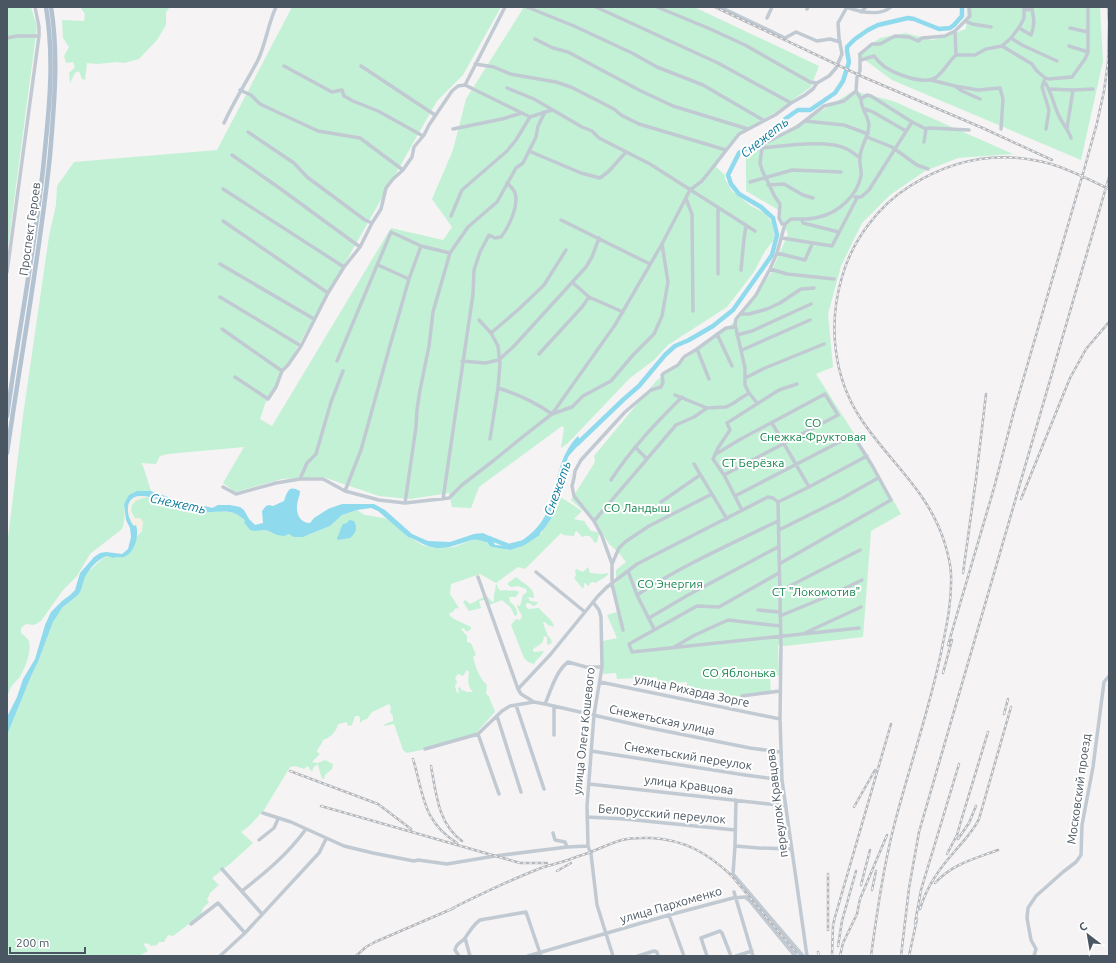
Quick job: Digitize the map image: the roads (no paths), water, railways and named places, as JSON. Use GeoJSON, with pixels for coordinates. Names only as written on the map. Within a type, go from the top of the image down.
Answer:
{"type":"FeatureCollection","features":[{"type":"Feature","properties":{"kind":"main road","name":"Проспект Героев"},"geometry":{"type":"LineString","coordinates":[[7,416],[37,223],[47,136],[51,54],[46,7]]}},
{"type":"Feature","properties":{"kind":"main road","name":"Проспект Героев"},"geometry":{"type":"LineString","coordinates":[[7,453],[35,270],[47,179],[56,92],[51,7]]}},
{"type":"Feature","properties":{"kind":"street"},"geometry":{"type":"LineString","coordinates":[[7,272],[9,245],[39,36],[36,7]]}},
{"type":"Feature","properties":{"kind":"street"},"geometry":{"type":"LineString","coordinates":[[224,123],[240,90],[259,59],[268,26],[276,7]]}},
{"type":"Feature","properties":{"kind":"street"},"geometry":{"type":"LineString","coordinates":[[465,85],[505,7]]}},
{"type":"Feature","properties":{"kind":"street"},"geometry":{"type":"LineString","coordinates":[[527,7],[574,26],[632,53],[657,67],[703,85],[763,120]]}},
{"type":"Feature","properties":{"kind":"street"},"geometry":{"type":"LineString","coordinates":[[596,7],[718,63],[791,103]]}},
{"type":"Feature","properties":{"kind":"street"},"geometry":{"type":"LineString","coordinates":[[657,7],[744,45],[810,82],[817,83]]}},
{"type":"Feature","properties":{"kind":"street"},"geometry":{"type":"LineString","coordinates":[[720,7],[785,38],[796,32],[818,41],[830,39],[840,42]]}},
{"type":"Feature","properties":{"kind":"street"},"geometry":{"type":"LineString","coordinates":[[767,18],[772,7]]}},
{"type":"Feature","properties":{"kind":"street"},"geometry":{"type":"LineString","coordinates":[[552,414],[623,312],[662,244],[690,190],[702,181],[740,134],[763,120],[775,115],[805,95],[813,89],[817,83],[829,76],[836,68],[842,54],[838,23],[848,7],[861,12],[869,13],[881,12],[892,7]]}},
{"type":"Feature","properties":{"kind":"street"},"geometry":{"type":"LineString","coordinates":[[861,12],[866,7]]}},
{"type":"Feature","properties":{"kind":"street"},"geometry":{"type":"LineString","coordinates":[[782,238],[832,246],[855,196],[861,175],[860,158],[867,136],[868,119],[861,105],[861,99],[856,91],[857,77],[860,71],[860,54],[872,44],[880,44],[895,36],[909,37],[918,41],[922,38],[945,36],[955,31],[970,16],[969,7]]}},
{"type":"Feature","properties":{"kind":"street"},"geometry":{"type":"LineString","coordinates":[[1044,80],[1072,76],[1085,58],[1088,52],[1088,7]]}},
{"type":"Feature","properties":{"kind":"street"},"geometry":{"type":"LineString","coordinates":[[931,80],[941,73],[950,60],[956,55],[975,55],[986,49],[1002,46],[1019,28],[1024,18],[1024,9],[1032,9],[1035,22],[1030,35],[1019,28]]}},
{"type":"Feature","properties":{"kind":"street"},"geometry":{"type":"LineString","coordinates":[[965,21],[972,24],[991,27]]}},
{"type":"Feature","properties":{"kind":"street"},"geometry":{"type":"LineString","coordinates":[[1070,28],[1088,32]]}},
{"type":"Feature","properties":{"kind":"street"},"geometry":{"type":"LineString","coordinates":[[955,31],[956,55]]}},
{"type":"Feature","properties":{"kind":"street"},"geometry":{"type":"LineString","coordinates":[[7,38],[17,36],[39,36]]}},
{"type":"Feature","properties":{"kind":"street"},"geometry":{"type":"LineString","coordinates":[[1011,38],[1022,45],[1057,61]]}},
{"type":"Feature","properties":{"kind":"street"},"geometry":{"type":"LineString","coordinates":[[535,39],[553,48],[568,52],[639,90],[673,106],[748,129]]}},
{"type":"Feature","properties":{"kind":"street"},"geometry":{"type":"LineString","coordinates":[[1002,46],[1032,64],[1050,89],[1059,116],[1067,128],[1071,138]]}},
{"type":"Feature","properties":{"kind":"street"},"geometry":{"type":"LineString","coordinates":[[1069,46],[1088,52]]}},
{"type":"Feature","properties":{"kind":"street"},"geometry":{"type":"LineString","coordinates":[[861,60],[874,56],[885,67],[898,74],[917,79],[931,80],[978,90],[1000,88],[1003,98],[1000,129]]}},
{"type":"Feature","properties":{"kind":"street"},"geometry":{"type":"LineString","coordinates":[[475,64],[494,66],[510,74],[571,86],[614,109],[621,115],[640,124],[726,150]]}},
{"type":"Feature","properties":{"kind":"street"},"geometry":{"type":"LineString","coordinates":[[284,66],[332,92],[342,90],[344,96],[378,111],[423,136]]}},
{"type":"Feature","properties":{"kind":"street"},"geometry":{"type":"LineString","coordinates":[[362,66],[435,116]]}},
{"type":"Feature","properties":{"kind":"street"},"geometry":{"type":"LineString","coordinates":[[1044,80],[1042,87],[1049,110],[1046,129]]}},
{"type":"Feature","properties":{"kind":"street"},"geometry":{"type":"LineString","coordinates":[[235,377],[268,399],[276,387],[282,371],[301,346],[328,293],[344,267],[360,247],[381,209],[386,188],[403,170],[412,157],[414,147],[423,136],[452,91],[458,86],[465,85],[530,117]]}},
{"type":"Feature","properties":{"kind":"street"},"geometry":{"type":"LineString","coordinates":[[955,86],[962,91],[980,99]]}},
{"type":"Feature","properties":{"kind":"street"},"geometry":{"type":"LineString","coordinates":[[507,88],[534,99],[626,152],[650,164],[755,231]]}},
{"type":"Feature","properties":{"kind":"street"},"geometry":{"type":"LineString","coordinates":[[1050,89],[1093,89]]}},
{"type":"Feature","properties":{"kind":"street"},"geometry":{"type":"LineString","coordinates":[[240,90],[251,95],[260,104],[318,131],[360,138],[403,170]]}},
{"type":"Feature","properties":{"kind":"street"},"geometry":{"type":"LineString","coordinates":[[1067,128],[1073,90]]}},
{"type":"Feature","properties":{"kind":"street"},"geometry":{"type":"LineString","coordinates":[[785,224],[782,224],[779,218],[780,204],[764,178],[760,163],[762,148],[765,143],[805,121],[824,106],[844,101],[856,91]]}},
{"type":"Feature","properties":{"kind":"street"},"geometry":{"type":"LineString","coordinates":[[861,99],[867,95],[871,96],[912,122],[926,129],[969,130]]}},
{"type":"Feature","properties":{"kind":"street"},"geometry":{"type":"LineString","coordinates":[[863,108],[906,131]]}},
{"type":"Feature","properties":{"kind":"street"},"geometry":{"type":"LineString","coordinates":[[451,216],[462,190],[507,151],[516,140],[530,117],[553,110]]}},
{"type":"Feature","properties":{"kind":"street"},"geometry":{"type":"LineString","coordinates":[[405,503],[418,403],[429,346],[433,312],[450,253],[468,227],[497,202],[516,168],[523,163],[536,137],[538,126],[545,112]]}},
{"type":"Feature","properties":{"kind":"street"},"geometry":{"type":"LineString","coordinates":[[453,129],[502,119],[522,113]]}},
{"type":"Feature","properties":{"kind":"street"},"geometry":{"type":"LineString","coordinates":[[805,121],[844,125],[895,149],[917,165],[928,169]]}},
{"type":"Feature","properties":{"kind":"street"},"geometry":{"type":"LineString","coordinates":[[855,196],[861,198],[869,190],[912,122]]}},
{"type":"Feature","properties":{"kind":"street"},"geometry":{"type":"LineString","coordinates":[[924,142],[926,129]]}},
{"type":"Feature","properties":{"kind":"street"},"geometry":{"type":"LineString","coordinates":[[248,132],[294,163],[308,177],[365,220],[372,223]]}},
{"type":"Feature","properties":{"kind":"street"},"geometry":{"type":"LineString","coordinates":[[762,148],[793,145],[831,144],[847,149],[860,158]]}},
{"type":"Feature","properties":{"kind":"street"},"geometry":{"type":"LineString","coordinates":[[529,151],[581,173],[600,178],[609,171],[626,152]]}},
{"type":"Feature","properties":{"kind":"street"},"geometry":{"type":"LineString","coordinates":[[232,155],[360,247]]}},
{"type":"Feature","properties":{"kind":"street"},"geometry":{"type":"LineString","coordinates":[[750,182],[792,170],[841,172]]}},
{"type":"Feature","properties":{"kind":"street"},"geometry":{"type":"LineString","coordinates":[[443,499],[473,294],[474,270],[480,252],[489,235],[495,238],[501,236],[509,226],[516,195],[508,183]]}},
{"type":"Feature","properties":{"kind":"street"},"geometry":{"type":"LineString","coordinates":[[768,185],[784,184],[803,195],[813,198]]}},
{"type":"Feature","properties":{"kind":"street"},"geometry":{"type":"LineString","coordinates":[[223,188],[344,267]]}},
{"type":"Feature","properties":{"kind":"street"},"geometry":{"type":"LineString","coordinates":[[757,403],[749,394],[745,385],[745,368],[742,350],[734,327],[736,319],[756,295],[770,269],[782,238],[785,224],[791,219],[802,219],[826,215],[836,210],[855,196]]}},
{"type":"Feature","properties":{"kind":"street"},"geometry":{"type":"LineString","coordinates":[[686,199],[692,214],[693,311]]}},
{"type":"Feature","properties":{"kind":"street"},"geometry":{"type":"LineString","coordinates":[[718,207],[718,274]]}},
{"type":"Feature","properties":{"kind":"street"},"geometry":{"type":"LineString","coordinates":[[802,219],[804,223],[839,232]]}},
{"type":"Feature","properties":{"kind":"street"},"geometry":{"type":"LineString","coordinates":[[561,220],[650,264]]}},
{"type":"Feature","properties":{"kind":"street"},"geometry":{"type":"LineString","coordinates":[[223,221],[328,293]]}},
{"type":"Feature","properties":{"kind":"street"},"geometry":{"type":"LineString","coordinates":[[741,270],[746,225]]}},
{"type":"Feature","properties":{"kind":"street"},"geometry":{"type":"LineString","coordinates":[[337,360],[391,232],[421,246],[450,253]]}},
{"type":"Feature","properties":{"kind":"street"},"geometry":{"type":"LineString","coordinates":[[462,361],[486,363],[499,360],[515,345],[586,268],[599,238]]}},
{"type":"Feature","properties":{"kind":"street"},"geometry":{"type":"LineString","coordinates":[[223,487],[236,494],[276,483],[300,479],[323,479],[345,491],[379,500],[405,503],[450,498],[462,485],[552,414],[572,407],[583,396],[611,381],[633,355],[654,334],[662,316],[668,282],[662,244]]}},
{"type":"Feature","properties":{"kind":"street"},"geometry":{"type":"LineString","coordinates":[[777,253],[805,260],[812,244]]}},
{"type":"Feature","properties":{"kind":"street"},"geometry":{"type":"LineString","coordinates":[[345,491],[361,450],[409,278],[421,246]]}},
{"type":"Feature","properties":{"kind":"street"},"geometry":{"type":"LineString","coordinates":[[491,333],[544,285],[566,250]]}},
{"type":"Feature","properties":{"kind":"street"},"geometry":{"type":"LineString","coordinates":[[220,264],[314,319]]}},
{"type":"Feature","properties":{"kind":"street"},"geometry":{"type":"LineString","coordinates":[[378,265],[409,278]]}},
{"type":"Feature","properties":{"kind":"street"},"geometry":{"type":"LineString","coordinates":[[770,269],[787,274],[834,279]]}},
{"type":"Feature","properties":{"kind":"street"},"geometry":{"type":"LineString","coordinates":[[573,283],[589,297],[623,312]]}},
{"type":"Feature","properties":{"kind":"street"},"geometry":{"type":"LineString","coordinates":[[740,314],[749,314],[767,309],[780,303],[801,289],[814,288]]}},
{"type":"Feature","properties":{"kind":"street"},"geometry":{"type":"LineString","coordinates":[[220,297],[301,346]]}},
{"type":"Feature","properties":{"kind":"street"},"geometry":{"type":"LineString","coordinates":[[539,354],[582,307],[589,297]]}},
{"type":"Feature","properties":{"kind":"street"},"geometry":{"type":"LineString","coordinates":[[737,335],[766,325],[811,304]]}},
{"type":"Feature","properties":{"kind":"street"},"geometry":{"type":"LineString","coordinates":[[479,320],[491,333],[498,346],[500,363],[498,388],[490,439]]}},
{"type":"Feature","properties":{"kind":"street"},"geometry":{"type":"LineString","coordinates":[[742,350],[810,320]]}},
{"type":"Feature","properties":{"kind":"street"},"geometry":{"type":"LineString","coordinates":[[623,630],[612,584],[612,564],[602,536],[594,521],[574,496],[572,486],[575,471],[581,460],[625,412],[651,390],[661,387],[663,382],[662,375],[664,373],[678,365],[684,357],[726,328],[734,327]]}},
{"type":"Feature","properties":{"kind":"street"},"geometry":{"type":"LineString","coordinates":[[222,329],[282,371]]}},
{"type":"Feature","properties":{"kind":"street"},"geometry":{"type":"LineString","coordinates":[[717,334],[732,366]]}},
{"type":"Feature","properties":{"kind":"street"},"geometry":{"type":"LineString","coordinates":[[745,378],[765,368],[824,344]]}},
{"type":"Feature","properties":{"kind":"street"},"geometry":{"type":"LineString","coordinates":[[697,349],[709,379]]}},
{"type":"Feature","properties":{"kind":"street"},"geometry":{"type":"LineString","coordinates":[[300,479],[307,463],[316,454],[343,371]]}},
{"type":"Feature","properties":{"kind":"street"},"geometry":{"type":"LineString","coordinates":[[742,510],[724,475],[713,459],[713,456],[716,454],[722,440],[730,430],[727,423],[779,390],[797,384]]}},
{"type":"Feature","properties":{"kind":"street"},"geometry":{"type":"LineString","coordinates":[[498,388],[536,403],[552,414]]}},
{"type":"Feature","properties":{"kind":"street"},"geometry":{"type":"LineString","coordinates":[[675,395],[707,408],[726,407],[749,394]]}},
{"type":"Feature","properties":{"kind":"street"},"geometry":{"type":"LineString","coordinates":[[716,454],[825,394],[838,415],[724,475]]}},
{"type":"Feature","properties":{"kind":"street"},"geometry":{"type":"LineString","coordinates":[[610,480],[636,447],[682,397]]}},
{"type":"Feature","properties":{"kind":"street"},"geometry":{"type":"LineString","coordinates":[[594,521],[676,425],[694,417],[707,408]]}},
{"type":"Feature","properties":{"kind":"street"},"geometry":{"type":"LineString","coordinates":[[772,423],[809,487]]}},
{"type":"Feature","properties":{"kind":"street"},"geometry":{"type":"LineString","coordinates":[[735,496],[796,466],[853,435],[867,456],[891,500],[779,564]]}},
{"type":"Feature","properties":{"kind":"street"},"geometry":{"type":"LineString","coordinates":[[636,447],[647,459]]}},
{"type":"Feature","properties":{"kind":"street"},"geometry":{"type":"LineString","coordinates":[[518,689],[550,655],[593,602],[612,584],[637,564],[768,497],[773,498],[778,502],[867,456]]}},
{"type":"Feature","properties":{"kind":"street"},"geometry":{"type":"LineString","coordinates":[[694,464],[727,519]]}},
{"type":"Feature","properties":{"kind":"street"},"geometry":{"type":"LineString","coordinates":[[661,502],[700,475]]}},
{"type":"Feature","properties":{"kind":"street"},"geometry":{"type":"LineString","coordinates":[[779,530],[841,499],[878,478]]}},
{"type":"Feature","properties":{"kind":"street"},"geometry":{"type":"LineString","coordinates":[[612,564],[618,548],[625,542],[649,526],[712,494]]}},
{"type":"Feature","properties":{"kind":"street","name":"переулок Кравцова"},"geometry":{"type":"LineString","coordinates":[[778,502],[780,591],[780,752],[782,780],[807,956]]}},
{"type":"Feature","properties":{"kind":"street"},"geometry":{"type":"LineString","coordinates":[[637,595],[656,583],[778,520]]}},
{"type":"Feature","properties":{"kind":"street"},"geometry":{"type":"LineString","coordinates":[[648,618],[778,547]]}},
{"type":"Feature","properties":{"kind":"street"},"geometry":{"type":"LineString","coordinates":[[780,591],[860,550]]}},
{"type":"Feature","properties":{"kind":"street"},"geometry":{"type":"LineString","coordinates":[[628,571],[637,595],[654,629]]}},
{"type":"Feature","properties":{"kind":"street"},"geometry":{"type":"LineString","coordinates":[[536,572],[585,612]]}},
{"type":"Feature","properties":{"kind":"street"},"geometry":{"type":"LineString","coordinates":[[779,573],[719,607],[697,606],[654,629],[629,644],[632,652],[859,628]]}},
{"type":"Feature","properties":{"kind":"street"},"geometry":{"type":"LineString","coordinates":[[478,577],[518,689],[521,694],[534,702]]}},
{"type":"Feature","properties":{"kind":"street"},"geometry":{"type":"LineString","coordinates":[[758,610],[780,614],[833,594],[862,580]]}},
{"type":"Feature","properties":{"kind":"street","name":"улица Олега Кошевого"},"geometry":{"type":"LineString","coordinates":[[593,602],[599,610],[601,617],[602,667],[594,715],[587,796],[588,846],[591,854],[595,896],[613,956]]}},
{"type":"Feature","properties":{"kind":"street"},"geometry":{"type":"LineString","coordinates":[[802,634],[862,607]]}},
{"type":"Feature","properties":{"kind":"street"},"geometry":{"type":"LineString","coordinates":[[673,648],[695,635],[728,620],[780,626]]}},
{"type":"Feature","properties":{"kind":"street"},"geometry":{"type":"LineString","coordinates":[[545,704],[555,680],[564,665],[568,662],[586,667],[602,667]]}},
{"type":"Feature","properties":{"kind":"street","name":"Московский проезд"},"geometry":{"type":"LineString","coordinates":[[1034,956],[1036,948],[1031,940],[1027,918],[1028,908],[1036,896],[1076,862],[1081,855],[1082,824],[1093,767],[1104,682],[1109,676]]}},
{"type":"Feature","properties":{"kind":"street","name":"улица Рихарда Зорге"},"geometry":{"type":"LineString","coordinates":[[600,682],[780,719]]}},
{"type":"Feature","properties":{"kind":"street"},"geometry":{"type":"LineString","coordinates":[[742,696],[780,692]]}},
{"type":"Feature","properties":{"kind":"street","name":"Снежетьская улица"},"geometry":{"type":"LineString","coordinates":[[425,750],[478,734],[502,711],[510,706],[534,702],[750,748],[780,752]]}},
{"type":"Feature","properties":{"kind":"street"},"geometry":{"type":"LineString","coordinates":[[516,705],[544,789]]}},
{"type":"Feature","properties":{"kind":"street"},"geometry":{"type":"LineString","coordinates":[[554,707],[554,734]]}},
{"type":"Feature","properties":{"kind":"street"},"geometry":{"type":"LineString","coordinates":[[497,716],[521,792]]}},
{"type":"Feature","properties":{"kind":"street"},"geometry":{"type":"LineString","coordinates":[[478,734],[499,794]]}},
{"type":"Feature","properties":{"kind":"street","name":"Снежетьский переулок"},"geometry":{"type":"LineString","coordinates":[[591,751],[782,780]]}},
{"type":"Feature","properties":{"kind":"street","name":"улица Кравцова"},"geometry":{"type":"LineString","coordinates":[[589,784],[786,806]]}},
{"type":"Feature","properties":{"kind":"street"},"geometry":{"type":"LineString","coordinates":[[736,800],[733,874],[803,956]]}},
{"type":"Feature","properties":{"kind":"street"},"geometry":{"type":"LineString","coordinates":[[263,813],[291,822],[344,846],[398,859],[447,864],[495,856],[567,847],[588,846]]}},
{"type":"Feature","properties":{"kind":"street","name":"Белорусский переулок"},"geometry":{"type":"LineString","coordinates":[[587,817],[625,819],[735,830]]}},
{"type":"Feature","properties":{"kind":"street"},"geometry":{"type":"LineString","coordinates":[[259,840],[274,828],[278,819]]}},
{"type":"Feature","properties":{"kind":"street"},"geometry":{"type":"LineString","coordinates":[[242,891],[283,857],[306,829]]}},
{"type":"Feature","properties":{"kind":"street"},"geometry":{"type":"LineString","coordinates":[[553,833],[555,840],[565,842],[567,847]]}},
{"type":"Feature","properties":{"kind":"street"},"geometry":{"type":"LineString","coordinates":[[220,956],[244,933],[319,853],[326,839]]}},
{"type":"Feature","properties":{"kind":"street"},"geometry":{"type":"LineString","coordinates":[[735,846],[792,849]]}},
{"type":"Feature","properties":{"kind":"street"},"geometry":{"type":"LineString","coordinates":[[222,869],[262,914]]}},
{"type":"Feature","properties":{"kind":"street"},"geometry":{"type":"LineString","coordinates":[[734,892],[753,956]]}},
{"type":"Feature","properties":{"kind":"street","name":"улица Пархоменко"},"geometry":{"type":"LineString","coordinates":[[528,956],[540,954],[669,915],[736,897],[745,897],[794,956]]}},
{"type":"Feature","properties":{"kind":"street"},"geometry":{"type":"LineString","coordinates":[[191,924],[218,903],[244,933]]}},
{"type":"Feature","properties":{"kind":"street"},"geometry":{"type":"LineString","coordinates":[[459,956],[455,950],[456,946],[465,938],[474,924],[480,920],[526,912],[540,954]]}},
{"type":"Feature","properties":{"kind":"street"},"geometry":{"type":"LineString","coordinates":[[669,915],[684,956]]}},
{"type":"Feature","properties":{"kind":"street"},"geometry":{"type":"LineString","coordinates":[[707,956],[701,938],[720,931],[731,956]]}},
{"type":"Feature","properties":{"kind":"street"},"geometry":{"type":"LineString","coordinates":[[465,938],[470,956]]}},
{"type":"Feature","properties":{"kind":"street"},"geometry":{"type":"LineString","coordinates":[[638,956],[656,951],[658,956]]}},
{"type":"Feature","properties":{"kind":"street"},"geometry":{"type":"LineString","coordinates":[[736,956],[752,951]]}},
{"type":"Feature","properties":{"kind":"water"},"geometry":{"type":"Polygon","coordinates":[[[578,436],[581,442],[568,457],[559,496],[551,519],[540,535],[523,546],[510,550],[492,547],[487,542],[476,539],[446,548],[428,546],[408,537],[378,511],[371,508],[357,510],[342,515],[330,526],[303,537],[293,537],[289,534],[284,536],[277,535],[266,530],[250,530],[245,524],[244,519],[233,513],[204,512],[144,496],[139,496],[130,500],[128,514],[134,526],[136,525],[137,529],[136,542],[132,550],[125,557],[112,558],[108,556],[97,562],[86,576],[78,595],[62,608],[53,622],[7,735],[7,717],[17,697],[23,679],[35,659],[45,625],[51,612],[75,590],[80,573],[94,557],[100,553],[106,552],[122,554],[128,549],[131,537],[130,528],[126,520],[124,504],[129,495],[137,491],[151,491],[182,502],[194,503],[203,509],[212,508],[218,505],[240,507],[255,525],[263,523],[262,511],[266,506],[273,506],[284,501],[289,490],[293,488],[300,491],[297,512],[300,518],[306,522],[310,523],[314,518],[328,509],[342,504],[374,504],[385,510],[412,534],[428,541],[450,542],[474,534],[483,533],[491,537],[495,545],[510,546],[524,539],[537,528],[545,516],[562,461],[568,448],[578,436]]]}},
{"type":"Feature","properties":{"kind":"water"},"geometry":{"type":"Polygon","coordinates":[[[349,520],[354,521],[356,526],[354,534],[350,538],[338,540],[337,538],[343,524],[347,523],[349,520]]]}},
{"type":"Feature","properties":{"kind":"waterway","name":"Снежеть"},"geometry":{"type":"LineString","coordinates":[[577,444],[639,386],[665,355],[675,346],[689,340],[713,326],[733,310],[772,255],[777,235],[773,218],[761,207],[739,194],[731,184],[728,175],[739,153],[770,134],[785,119],[798,110],[810,110],[835,93],[843,81],[849,62],[847,47],[868,30],[878,25],[908,18],[939,29],[950,28],[962,16],[962,7]]}},
{"type":"Feature","properties":{"kind":"waterway","name":"Снежеть"},"geometry":{"type":"LineString","coordinates":[[195,506],[211,510]]}},
{"type":"Feature","properties":{"kind":"waterway","name":"Снежеть"},"geometry":{"type":"LineString","coordinates":[[489,538],[509,546],[521,543]]}},
{"type":"Feature","properties":{"kind":"railway"},"geometry":{"type":"LineString","coordinates":[[715,7],[861,76],[985,129],[1052,160]]}},
{"type":"Feature","properties":{"kind":"railway"},"geometry":{"type":"LineString","coordinates":[[948,645],[1097,123],[1104,91],[1108,62],[1108,7]]}},
{"type":"Feature","properties":{"kind":"railway"},"geometry":{"type":"LineString","coordinates":[[871,956],[890,842],[932,693],[942,648],[950,603],[951,571],[945,544],[938,525],[929,508],[908,478],[872,435],[861,419],[844,386],[839,368],[834,332],[838,295],[846,264],[859,238],[877,214],[898,194],[926,177],[960,163],[996,158],[1032,160],[1066,169],[1109,189]]}},
{"type":"Feature","properties":{"kind":"railway"},"geometry":{"type":"LineString","coordinates":[[901,956],[909,888],[919,832],[1109,177]]}},
{"type":"Feature","properties":{"kind":"railway"},"geometry":{"type":"LineString","coordinates":[[1021,499],[1070,378],[1086,349],[1109,322]]}},
{"type":"Feature","properties":{"kind":"railway"},"geometry":{"type":"LineString","coordinates":[[963,573],[986,394]]}},
{"type":"Feature","properties":{"kind":"railway"},"geometry":{"type":"LineString","coordinates":[[943,673],[952,640]]}},
{"type":"Feature","properties":{"kind":"railway"},"geometry":{"type":"LineString","coordinates":[[1004,714],[1008,699]]}},
{"type":"Feature","properties":{"kind":"railway"},"geometry":{"type":"LineString","coordinates":[[920,909],[934,878],[977,824],[1011,707]]}},
{"type":"Feature","properties":{"kind":"railway"},"geometry":{"type":"LineString","coordinates":[[832,956],[833,925],[835,917],[891,724]]}},
{"type":"Feature","properties":{"kind":"railway"},"geometry":{"type":"LineString","coordinates":[[947,854],[957,835],[988,732]]}},
{"type":"Feature","properties":{"kind":"railway"},"geometry":{"type":"LineString","coordinates":[[413,759],[426,806],[431,816],[437,826],[457,843]]}},
{"type":"Feature","properties":{"kind":"railway"},"geometry":{"type":"LineString","coordinates":[[915,923],[921,890],[959,764]]}},
{"type":"Feature","properties":{"kind":"railway"},"geometry":{"type":"LineString","coordinates":[[431,766],[439,807],[443,817],[454,834],[462,841]]}},
{"type":"Feature","properties":{"kind":"railway"},"geometry":{"type":"LineString","coordinates":[[854,807],[875,770]]}},
{"type":"Feature","properties":{"kind":"railway"},"geometry":{"type":"LineString","coordinates":[[290,771],[378,804],[411,829]]}},
{"type":"Feature","properties":{"kind":"railway"},"geometry":{"type":"LineString","coordinates":[[321,806],[520,863],[547,863]]}},
{"type":"Feature","properties":{"kind":"railway"},"geometry":{"type":"LineString","coordinates":[[958,839],[969,823],[976,806]]}},
{"type":"Feature","properties":{"kind":"railway"},"geometry":{"type":"LineString","coordinates":[[840,956],[843,943],[857,914],[860,899],[887,835]]}},
{"type":"Feature","properties":{"kind":"railway"},"geometry":{"type":"LineString","coordinates":[[449,910],[541,868],[565,861],[616,842],[633,838],[664,839],[695,849],[722,867],[731,875],[799,956]]}},
{"type":"Feature","properties":{"kind":"railway"},"geometry":{"type":"LineString","coordinates":[[861,885],[870,850]]}},
{"type":"Feature","properties":{"kind":"railway"},"geometry":{"type":"LineString","coordinates":[[935,883],[942,876],[956,867],[972,859],[998,850]]}},
{"type":"Feature","properties":{"kind":"railway"},"geometry":{"type":"LineString","coordinates":[[557,871],[571,863]]}},
{"type":"Feature","properties":{"kind":"railway"},"geometry":{"type":"LineString","coordinates":[[838,946],[842,921],[856,871]]}},
{"type":"Feature","properties":{"kind":"railway"},"geometry":{"type":"LineString","coordinates":[[872,890],[876,871]]}},
{"type":"Feature","properties":{"kind":"railway"},"geometry":{"type":"LineString","coordinates":[[828,874],[828,930]]}},
{"type":"Feature","properties":{"kind":"railway"},"geometry":{"type":"LineString","coordinates":[[356,956],[366,947],[375,942],[454,908]]}},
{"type":"Feature","properties":{"kind":"railway"},"geometry":{"type":"LineString","coordinates":[[909,956],[917,919]]}},
{"type":"Feature","properties":{"kind":"railway"},"geometry":{"type":"LineString","coordinates":[[818,952],[819,956]]}},
{"type":"Feature","properties":{"kind":"park label","name":"СО Снежка-Фруктовая"},"geometry":{"type":"Point","coordinates":[813,430]}},
{"type":"Feature","properties":{"kind":"park label","name":"СТ Берёзка"},"geometry":{"type":"Point","coordinates":[753,463]}},
{"type":"Feature","properties":{"kind":"park label","name":"СО Ландыш"},"geometry":{"type":"Point","coordinates":[637,508]}},
{"type":"Feature","properties":{"kind":"park label","name":"СО Энергия"},"geometry":{"type":"Point","coordinates":[670,584]}},
{"type":"Feature","properties":{"kind":"park label","name":"СТ \"Локомотив\""},"geometry":{"type":"Point","coordinates":[816,592]}},
{"type":"Feature","properties":{"kind":"park label","name":"СО Яблонька"},"geometry":{"type":"Point","coordinates":[739,673]}}]}
